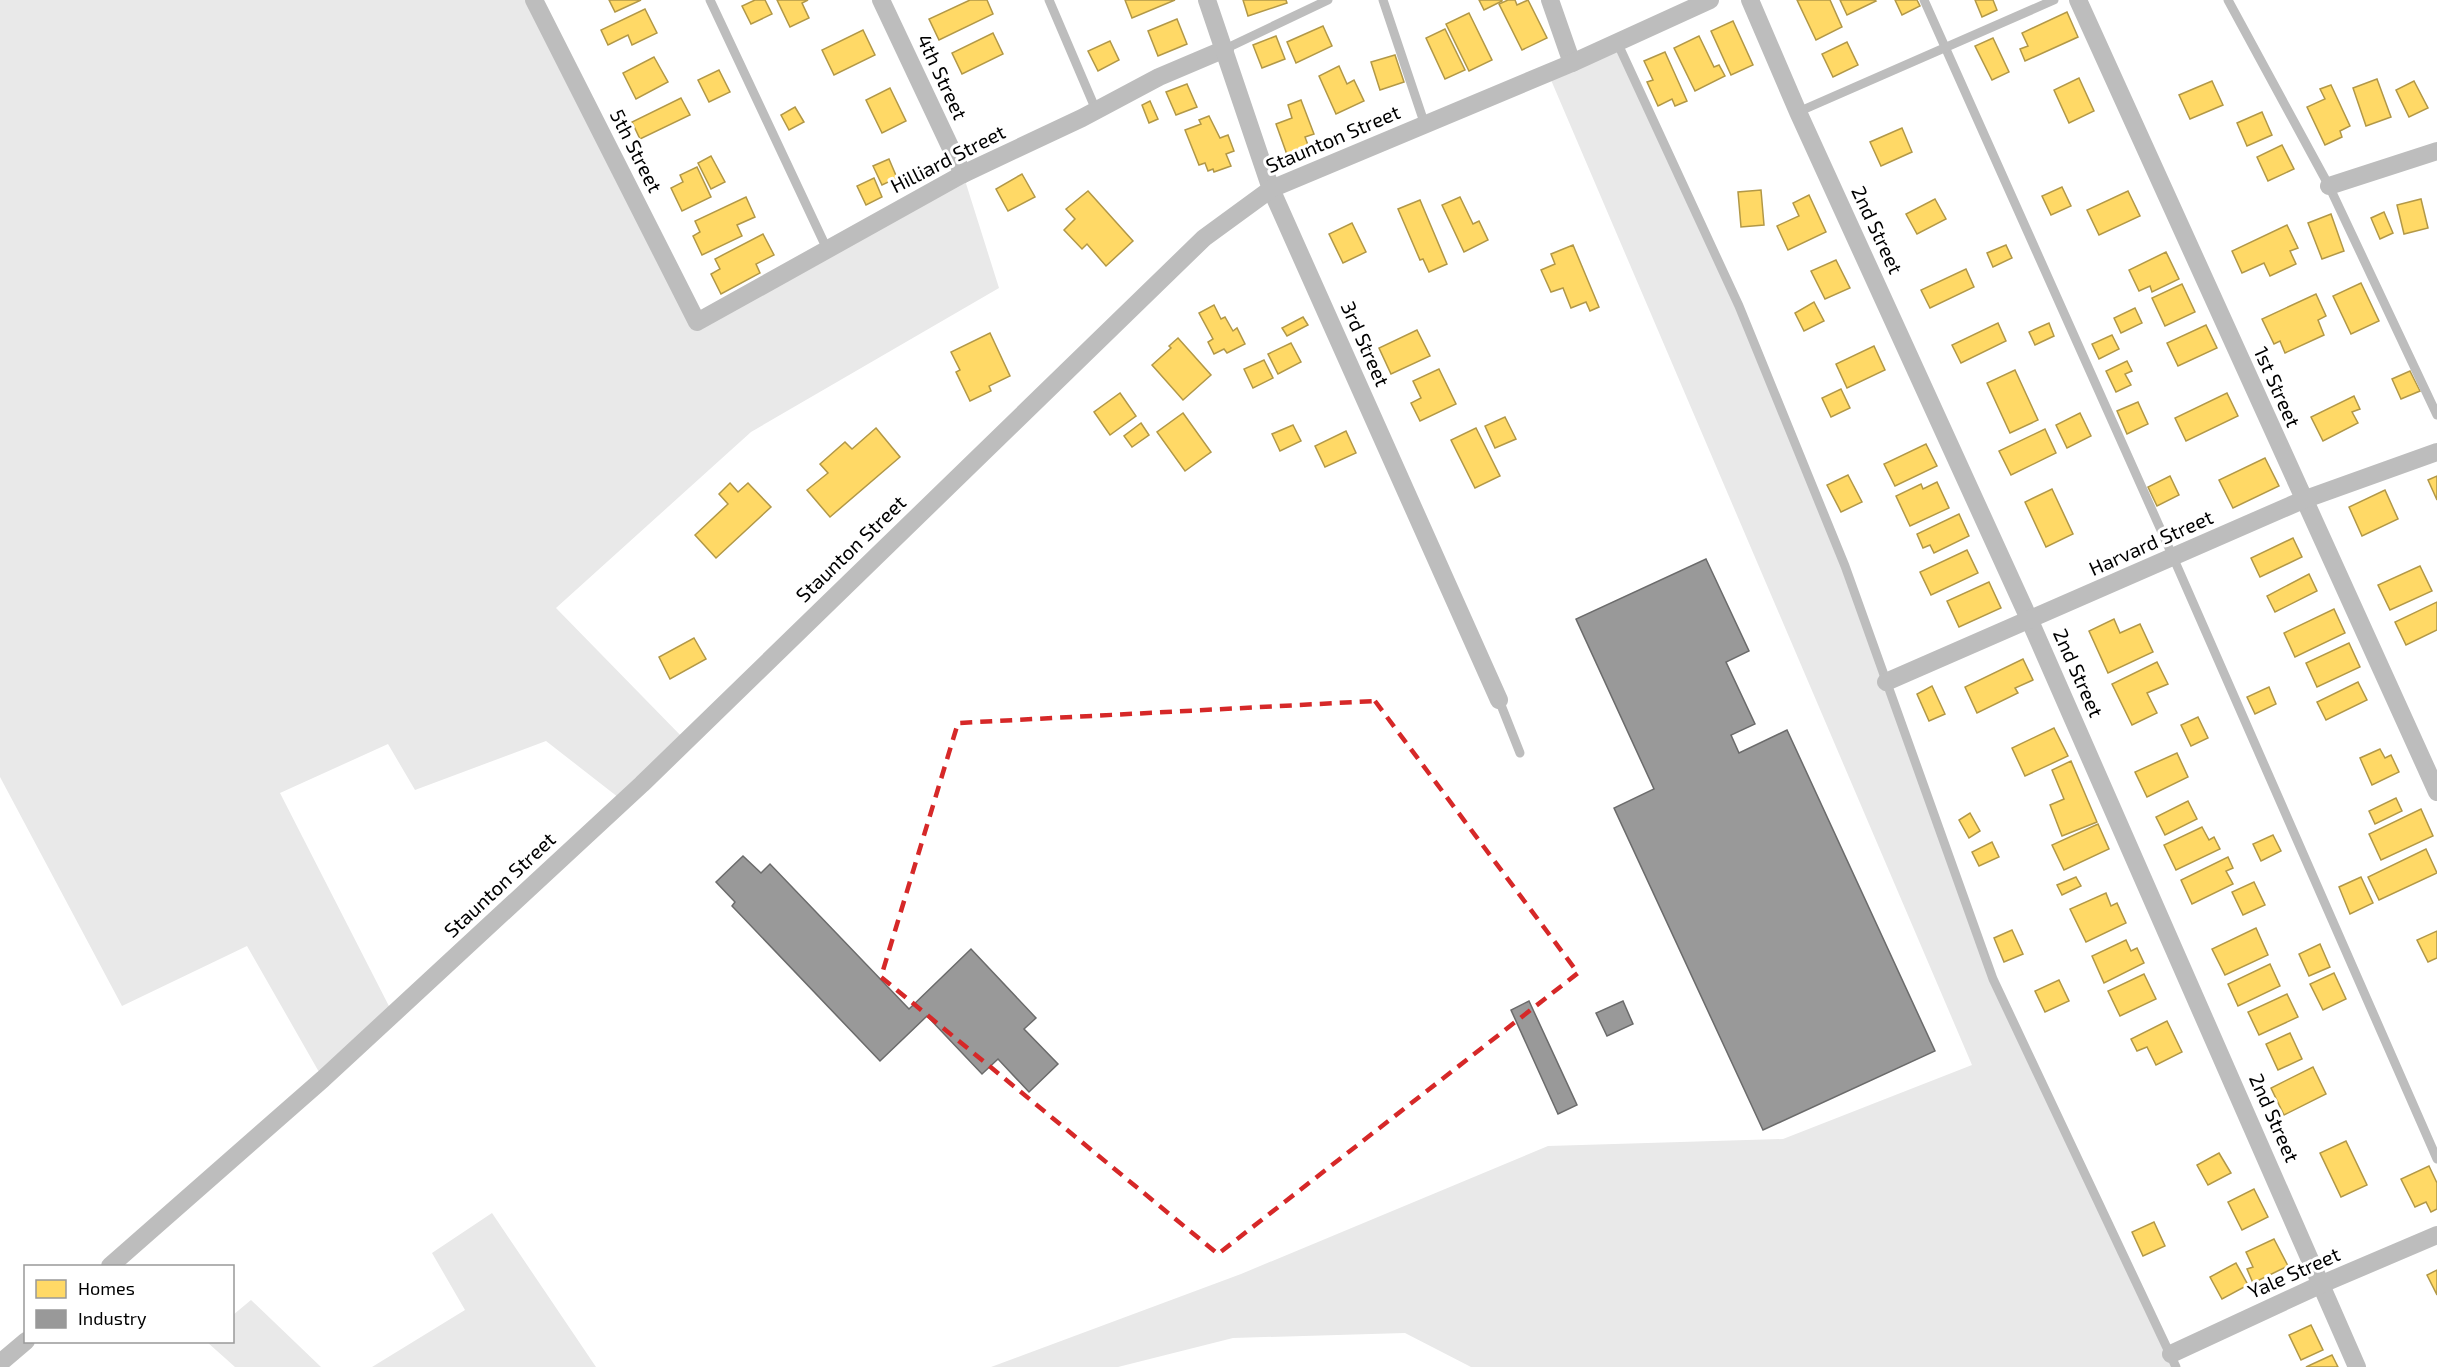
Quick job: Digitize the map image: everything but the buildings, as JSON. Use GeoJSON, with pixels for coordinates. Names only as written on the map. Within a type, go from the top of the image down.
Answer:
{"type":"FeatureCollection","features":[{"type":"Feature","properties":{"kind":"street","name":"5th Street"},"geometry":{"type":"LineString","coordinates":[[534,0],[697,322]]}},
{"type":"Feature","properties":{"kind":"street","name":"4th Street"},"geometry":{"type":"LineString","coordinates":[[881,0],[963,174]]}},
{"type":"Feature","properties":{"kind":"street","name":"3rd Street"},"geometry":{"type":"LineString","coordinates":[[1207,0],[1271,189],[1499,700]]}},
{"type":"Feature","properties":{"kind":"street"},"geometry":{"type":"LineString","coordinates":[[1550,0],[1572,63]]}},
{"type":"Feature","properties":{"kind":"street","name":"Staunton Street"},"geometry":{"type":"LineString","coordinates":[[111,1265],[323,1079],[642,784],[1204,238],[1271,189],[1572,63],[1710,0]]}},
{"type":"Feature","properties":{"kind":"street","name":"2nd Street"},"geometry":{"type":"LineString","coordinates":[[1750,0],[1798,112],[2030,621],[2357,1367]]}},
{"type":"Feature","properties":{"kind":"street","name":"1st Street"},"geometry":{"type":"LineString","coordinates":[[2078,0],[2437,792]]}},
{"type":"Feature","properties":{"kind":"street","name":"Hilliard Street"},"geometry":{"type":"LineString","coordinates":[[697,322],[963,174],[1159,77],[1225,49]]}},
{"type":"Feature","properties":{"kind":"street"},"geometry":{"type":"LineString","coordinates":[[2329,186],[2437,152]]}},
{"type":"Feature","properties":{"kind":"street","name":"Harvard Street"},"geometry":{"type":"LineString","coordinates":[[1886,682],[2303,500],[2437,452]]}},
{"type":"Feature","properties":{"kind":"street","name":"Yale Street"},"geometry":{"type":"LineString","coordinates":[[2173,1361],[2322,1284],[2437,1235]]}},
{"type":"Feature","properties":{"kind":"street"},"geometry":{"type":"LineString","coordinates":[[0,1363],[24,1343]]}},
{"type":"Feature","properties":{"kind":"lane"},"geometry":{"type":"LineString","coordinates":[[710,0],[827,249]]}},
{"type":"Feature","properties":{"kind":"lane"},"geometry":{"type":"LineString","coordinates":[[1049,0],[1096,110]]}},
{"type":"Feature","properties":{"kind":"lane"},"geometry":{"type":"LineString","coordinates":[[1225,49],[1328,0]]}},
{"type":"Feature","properties":{"kind":"lane"},"geometry":{"type":"LineString","coordinates":[[1383,0],[1425,124]]}},
{"type":"Feature","properties":{"kind":"lane"},"geometry":{"type":"LineString","coordinates":[[1924,0],[2173,557],[2437,1159]]}},
{"type":"Feature","properties":{"kind":"lane"},"geometry":{"type":"LineString","coordinates":[[1798,112],[2054,0]]}},
{"type":"Feature","properties":{"kind":"lane"},"geometry":{"type":"LineString","coordinates":[[2228,0],[2329,186],[2437,415]]}},
{"type":"Feature","properties":{"kind":"lane"},"geometry":{"type":"LineString","coordinates":[[1617,42],[1739,306],[1845,566],[1993,979],[2173,1361]]}},
{"type":"Feature","properties":{"kind":"lane"},"geometry":{"type":"LineString","coordinates":[[1499,700],[1520,753]]}},
{"type":"Feature","properties":{"kind":"highlighted area"},"geometry":{"type":"Polygon","coordinates":[[[1375,701],[1578,973],[1218,1254],[881,977],[958,723],[1375,701]]]}},
{"type":"Feature","properties":{"kind":"shaded area"},"geometry":{"type":"Polygon","coordinates":[[[0,0],[534,0],[697,321],[963,174],[999,288],[751,432],[556,608],[686,741],[623,801],[546,741],[415,790],[388,744],[280,793],[393,1014],[323,1079],[247,946],[122,1006],[0,777],[0,0]]]}},
{"type":"Feature","properties":{"kind":"shaded area"},"geometry":{"type":"Polygon","coordinates":[[[1617,42],[1739,306],[1845,566],[1993,979],[2176,1367],[1471,1367],[1405,1333],[1233,1338],[1118,1367],[991,1367],[1241,1274],[1548,1146],[1783,1139],[1972,1065],[1548,73],[1617,42]]]}},
{"type":"Feature","properties":{"kind":"shaded area"},"geometry":{"type":"Polygon","coordinates":[[[492,1213],[596,1367],[372,1367],[465,1310],[432,1253],[492,1213]]]}},
{"type":"Feature","properties":{"kind":"shaded area"},"geometry":{"type":"Polygon","coordinates":[[[251,1300],[321,1367],[235,1367],[208,1343],[234,1343],[234,1314],[251,1300]]]}}]}
